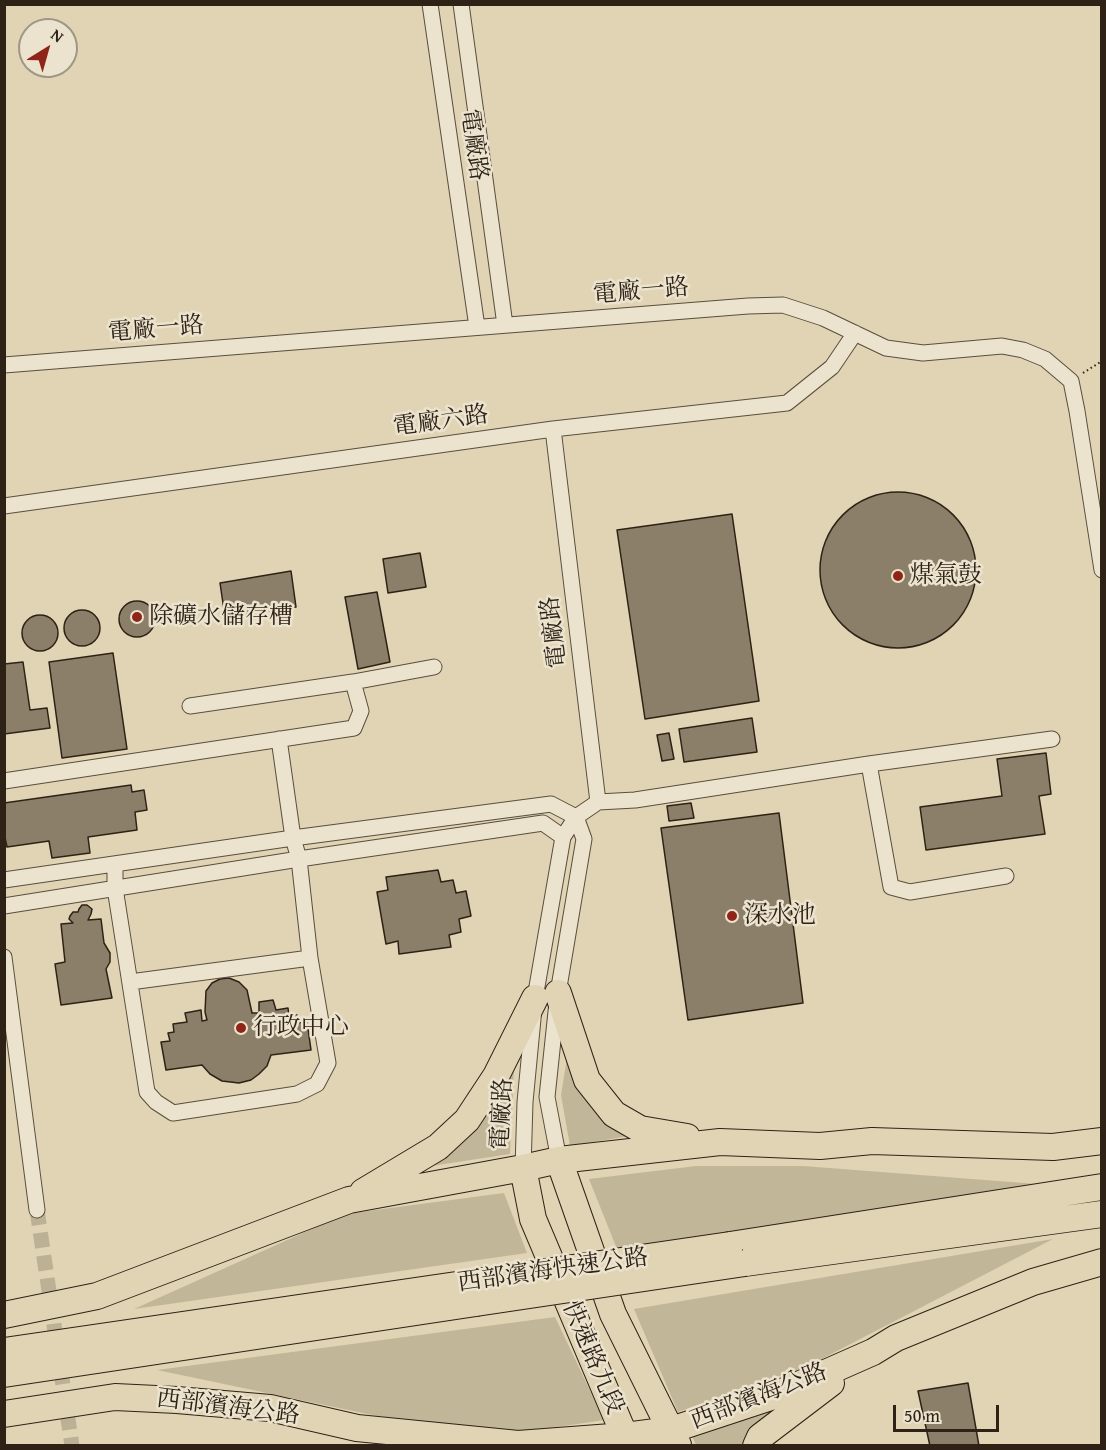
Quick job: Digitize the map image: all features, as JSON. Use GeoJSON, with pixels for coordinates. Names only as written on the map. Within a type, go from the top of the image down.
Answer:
{"type":"FeatureCollection","features":[{"type":"Feature","properties":{"kind":"main road"},"geometry":{"type":"LineString","coordinates":[[546,996],[587,1080],[614,1114],[640,1129],[720,1142],[820,1146],[872,1141],[1053,1147],[1101,1141]]}},
{"type":"Feature","properties":{"kind":"main road"},"geometry":{"type":"LineString","coordinates":[[4,1315],[97,1296],[349,1200],[438,1147],[467,1120],[546,996]]}},
{"type":"Feature","properties":{"kind":"main road"},"geometry":{"type":"LineString","coordinates":[[349,1200],[559,1160],[720,1142]]}},
{"type":"Feature","properties":{"kind":"main road","name":"快速路九段"},"geometry":{"type":"LineString","coordinates":[[559,1160],[613,1314],[674,1438]]}},
{"type":"Feature","properties":{"kind":"main road","name":"快速路九段"},"geometry":{"type":"LineString","coordinates":[[524,1168],[533,1219],[627,1441]]}},
{"type":"Feature","properties":{"kind":"main road","name":"西部濱海快速公路"},"geometry":{"type":"LineString","coordinates":[[4,1352],[473,1293],[737,1254],[1101,1187]]}},
{"type":"Feature","properties":{"kind":"main road","name":"西部濱海快速公路"},"geometry":{"type":"LineString","coordinates":[[737,1254],[1101,1214]]}},
{"type":"Feature","properties":{"kind":"main road","name":"西部濱海公路"},"geometry":{"type":"LineString","coordinates":[[4,1414],[115,1397],[270,1408],[357,1428],[518,1444],[674,1438],[873,1352],[896,1338],[1034,1282],[1101,1262]]}},
{"type":"Feature","properties":{"kind":"main road","name":"西部濱海快速公路"},"geometry":{"type":"LineString","coordinates":[[4,1374],[473,1293]]}},
{"type":"Feature","properties":{"kind":"main road"},"geometry":{"type":"LineString","coordinates":[[756,1446],[760,1437],[873,1352]]}},
{"type":"Feature","properties":{"kind":"main road"},"geometry":{"type":"LineString","coordinates":[[357,1428],[414,1446]]}},
{"type":"Feature","properties":{"kind":"street","name":"電廠路"},"geometry":{"type":"LineString","coordinates":[[430,4],[477,327]]}},
{"type":"Feature","properties":{"kind":"street","name":"電廠路"},"geometry":{"type":"LineString","coordinates":[[461,4],[505,325]]}},
{"type":"Feature","properties":{"kind":"street","name":"電廠一路"},"geometry":{"type":"LineString","coordinates":[[4,365],[783,305],[823,318],[886,348],[923,353],[1002,346],[1023,350],[1045,359],[1071,381]]}},
{"type":"Feature","properties":{"kind":"street","name":"電廠六路"},"geometry":{"type":"LineString","coordinates":[[4,506],[552,429],[787,403],[832,366],[855,333]]}},
{"type":"Feature","properties":{"kind":"street"},"geometry":{"type":"LineString","coordinates":[[1071,381],[1101,570]]}},
{"type":"Feature","properties":{"kind":"street","name":"電廠路"},"geometry":{"type":"LineString","coordinates":[[552,429],[598,802],[576,817],[563,837],[546,996],[548,1097],[559,1160]]}},
{"type":"Feature","properties":{"kind":"street"},"geometry":{"type":"LineString","coordinates":[[190,706],[434,668]]}},
{"type":"Feature","properties":{"kind":"street"},"geometry":{"type":"LineString","coordinates":[[4,781],[354,728],[361,711],[353,682]]}},
{"type":"Feature","properties":{"kind":"street"},"geometry":{"type":"LineString","coordinates":[[115,864],[115,888],[147,1092],[156,1102],[173,1113],[297,1094],[317,1084],[328,1064],[310,958],[299,859],[293,838],[279,739]]}},
{"type":"Feature","properties":{"kind":"street"},"geometry":{"type":"LineString","coordinates":[[598,802],[635,800],[1052,739]]}},
{"type":"Feature","properties":{"kind":"street"},"geometry":{"type":"LineString","coordinates":[[869,764],[891,887],[910,892],[1006,876]]}},
{"type":"Feature","properties":{"kind":"street"},"geometry":{"type":"LineString","coordinates":[[4,880],[293,838],[551,804],[576,817]]}},
{"type":"Feature","properties":{"kind":"street","name":"電廠路"},"geometry":{"type":"LineString","coordinates":[[524,1168],[525,1102],[546,996],[584,839],[576,817]]}},
{"type":"Feature","properties":{"kind":"street"},"geometry":{"type":"LineString","coordinates":[[4,906],[543,823],[563,837]]}},
{"type":"Feature","properties":{"kind":"street"},"geometry":{"type":"LineString","coordinates":[[4,957],[37,1210]]}},
{"type":"Feature","properties":{"kind":"street"},"geometry":{"type":"LineString","coordinates":[[130,982],[310,958]]}},
{"type":"Feature","properties":{"kind":"path"},"geometry":{"type":"LineString","coordinates":[[1071,381],[1101,361]]}},
{"type":"Feature","properties":{"kind":"shaded area"},"geometry":{"type":"Polygon","coordinates":[[[568,1052],[640,1134],[570,1146],[561,1095],[568,1052]]]}},
{"type":"Feature","properties":{"kind":"shaded area"},"geometry":{"type":"Polygon","coordinates":[[[514,1070],[510,1154],[425,1167],[495,1098],[514,1070]]]}},
{"type":"Feature","properties":{"kind":"shaded area"},"geometry":{"type":"Polygon","coordinates":[[[696,1166],[803,1166],[1050,1185],[617,1249],[589,1179],[696,1166]]]}},
{"type":"Feature","properties":{"kind":"shaded area"},"geometry":{"type":"Polygon","coordinates":[[[504,1193],[527,1253],[134,1309],[345,1214],[504,1193]]]}},
{"type":"Feature","properties":{"kind":"shaded area"},"geometry":{"type":"Polygon","coordinates":[[[1053,1239],[810,1365],[678,1412],[634,1309],[1053,1239]]]}},
{"type":"Feature","properties":{"kind":"shaded area"},"geometry":{"type":"Polygon","coordinates":[[[555,1317],[604,1420],[524,1432],[377,1416],[157,1370],[555,1317]]]}},
{"type":"Feature","properties":{"kind":"shaded area"},"geometry":{"type":"Polygon","coordinates":[[[780,1405],[755,1428],[744,1445],[696,1445],[692,1436],[780,1405]]]}},
{"type":"Feature","properties":{"kind":"building","name":"煤氣鼓"},"geometry":{"type":"Polygon","coordinates":[[[898,492],[928,498],[953,515],[970,540],[976,570],[970,600],[953,625],[928,642],[898,648],[868,642],[843,625],[826,600],[820,570],[826,540],[843,515],[868,498],[898,492]]]}},
{"type":"Feature","properties":{"kind":"building"},"geometry":{"type":"Polygon","coordinates":[[[732,514],[759,701],[645,719],[617,530],[732,514]]]}},
{"type":"Feature","properties":{"kind":"building"},"geometry":{"type":"Polygon","coordinates":[[[420,553],[426,587],[388,593],[383,559],[420,553]]]}},
{"type":"Feature","properties":{"kind":"building"},"geometry":{"type":"Polygon","coordinates":[[[291,571],[296,607],[225,617],[220,583],[291,571]]]}},
{"type":"Feature","properties":{"kind":"building"},"geometry":{"type":"Polygon","coordinates":[[[377,592],[390,662],[358,669],[345,597],[377,592]]]}},
{"type":"Feature","properties":{"kind":"building","name":"除礦水儲存槽"},"geometry":{"type":"Polygon","coordinates":[[[137,601],[150,606],[155,619],[150,632],[137,637],[124,632],[119,619],[124,606],[137,601]]]}},
{"type":"Feature","properties":{"kind":"building","name":"除礦水儲存槽"},"geometry":{"type":"Polygon","coordinates":[[[82,610],[95,615],[100,628],[95,641],[82,646],[69,641],[64,628],[69,615],[82,610]]]}},
{"type":"Feature","properties":{"kind":"building"},"geometry":{"type":"Polygon","coordinates":[[[40,615],[53,620],[58,633],[53,646],[40,651],[27,646],[22,633],[27,620],[40,615]]]}},
{"type":"Feature","properties":{"kind":"building"},"geometry":{"type":"Polygon","coordinates":[[[113,653],[127,749],[62,758],[49,662],[113,653]]]}},
{"type":"Feature","properties":{"kind":"building"},"geometry":{"type":"Polygon","coordinates":[[[23,662],[30,710],[47,708],[50,728],[4,734],[4,664],[23,662]]]}},
{"type":"Feature","properties":{"kind":"building"},"geometry":{"type":"Polygon","coordinates":[[[752,718],[757,752],[684,762],[679,729],[752,718]]]}},
{"type":"Feature","properties":{"kind":"building"},"geometry":{"type":"Polygon","coordinates":[[[669,733],[674,759],[662,761],[657,735],[669,733]]]}},
{"type":"Feature","properties":{"kind":"building"},"geometry":{"type":"Polygon","coordinates":[[[1046,753],[1051,794],[1039,796],[1045,834],[926,850],[920,807],[1002,796],[997,759],[1046,753]]]}},
{"type":"Feature","properties":{"kind":"building"},"geometry":{"type":"Polygon","coordinates":[[[131,785],[132,792],[144,790],[147,810],[135,812],[137,830],[88,837],[90,853],[52,858],[49,841],[7,847],[4,833],[4,803],[131,785]]]}},
{"type":"Feature","properties":{"kind":"building"},"geometry":{"type":"Polygon","coordinates":[[[691,803],[694,818],[669,821],[667,806],[691,803]]]}},
{"type":"Feature","properties":{"kind":"building","name":"深水池"},"geometry":{"type":"Polygon","coordinates":[[[779,813],[803,1003],[688,1020],[661,828],[779,813]]]}},
{"type":"Feature","properties":{"kind":"building"},"geometry":{"type":"Polygon","coordinates":[[[438,870],[441,882],[453,880],[456,893],[466,891],[471,916],[459,919],[461,932],[449,935],[451,947],[399,954],[398,941],[386,944],[377,892],[388,890],[386,877],[438,870]]]}},
{"type":"Feature","properties":{"kind":"building"},"geometry":{"type":"Polygon","coordinates":[[[82,905],[87,905],[92,909],[88,920],[101,919],[104,943],[110,953],[110,962],[106,969],[112,998],[61,1005],[55,964],[65,962],[61,924],[73,923],[69,919],[70,916],[73,912],[78,912],[82,905]]]}},
{"type":"Feature","properties":{"kind":"building","name":"行政中心"},"geometry":{"type":"Polygon","coordinates":[[[229,978],[239,982],[247,990],[252,1013],[259,1013],[259,1002],[273,1000],[276,1010],[288,1008],[289,1016],[297,1015],[298,1023],[307,1021],[311,1050],[271,1055],[267,1066],[259,1074],[251,1080],[239,1083],[222,1081],[210,1074],[202,1065],[166,1070],[161,1042],[170,1041],[168,1033],[174,1032],[173,1024],[187,1022],[185,1013],[201,1010],[202,1021],[207,1020],[206,991],[212,983],[229,978]]]}},
{"type":"Feature","properties":{"kind":"building"},"geometry":{"type":"Polygon","coordinates":[[[968,1383],[979,1446],[930,1446],[918,1391],[968,1383]]]}},
{"type":"Feature","properties":{"kind":"tunnel"},"geometry":{"type":"LineString","coordinates":[[37,1210],[72,1446]]}},
{"type":"Feature","properties":{"kind":"place","name":"煤氣鼓"},"geometry":{"type":"Point","coordinates":[898,576]}},
{"type":"Feature","properties":{"kind":"place","name":"除礦水儲存槽"},"geometry":{"type":"Point","coordinates":[137,617]}},
{"type":"Feature","properties":{"kind":"place","name":"深水池"},"geometry":{"type":"Point","coordinates":[732,916]}},
{"type":"Feature","properties":{"kind":"place","name":"行政中心"},"geometry":{"type":"Point","coordinates":[241,1028]}}]}
